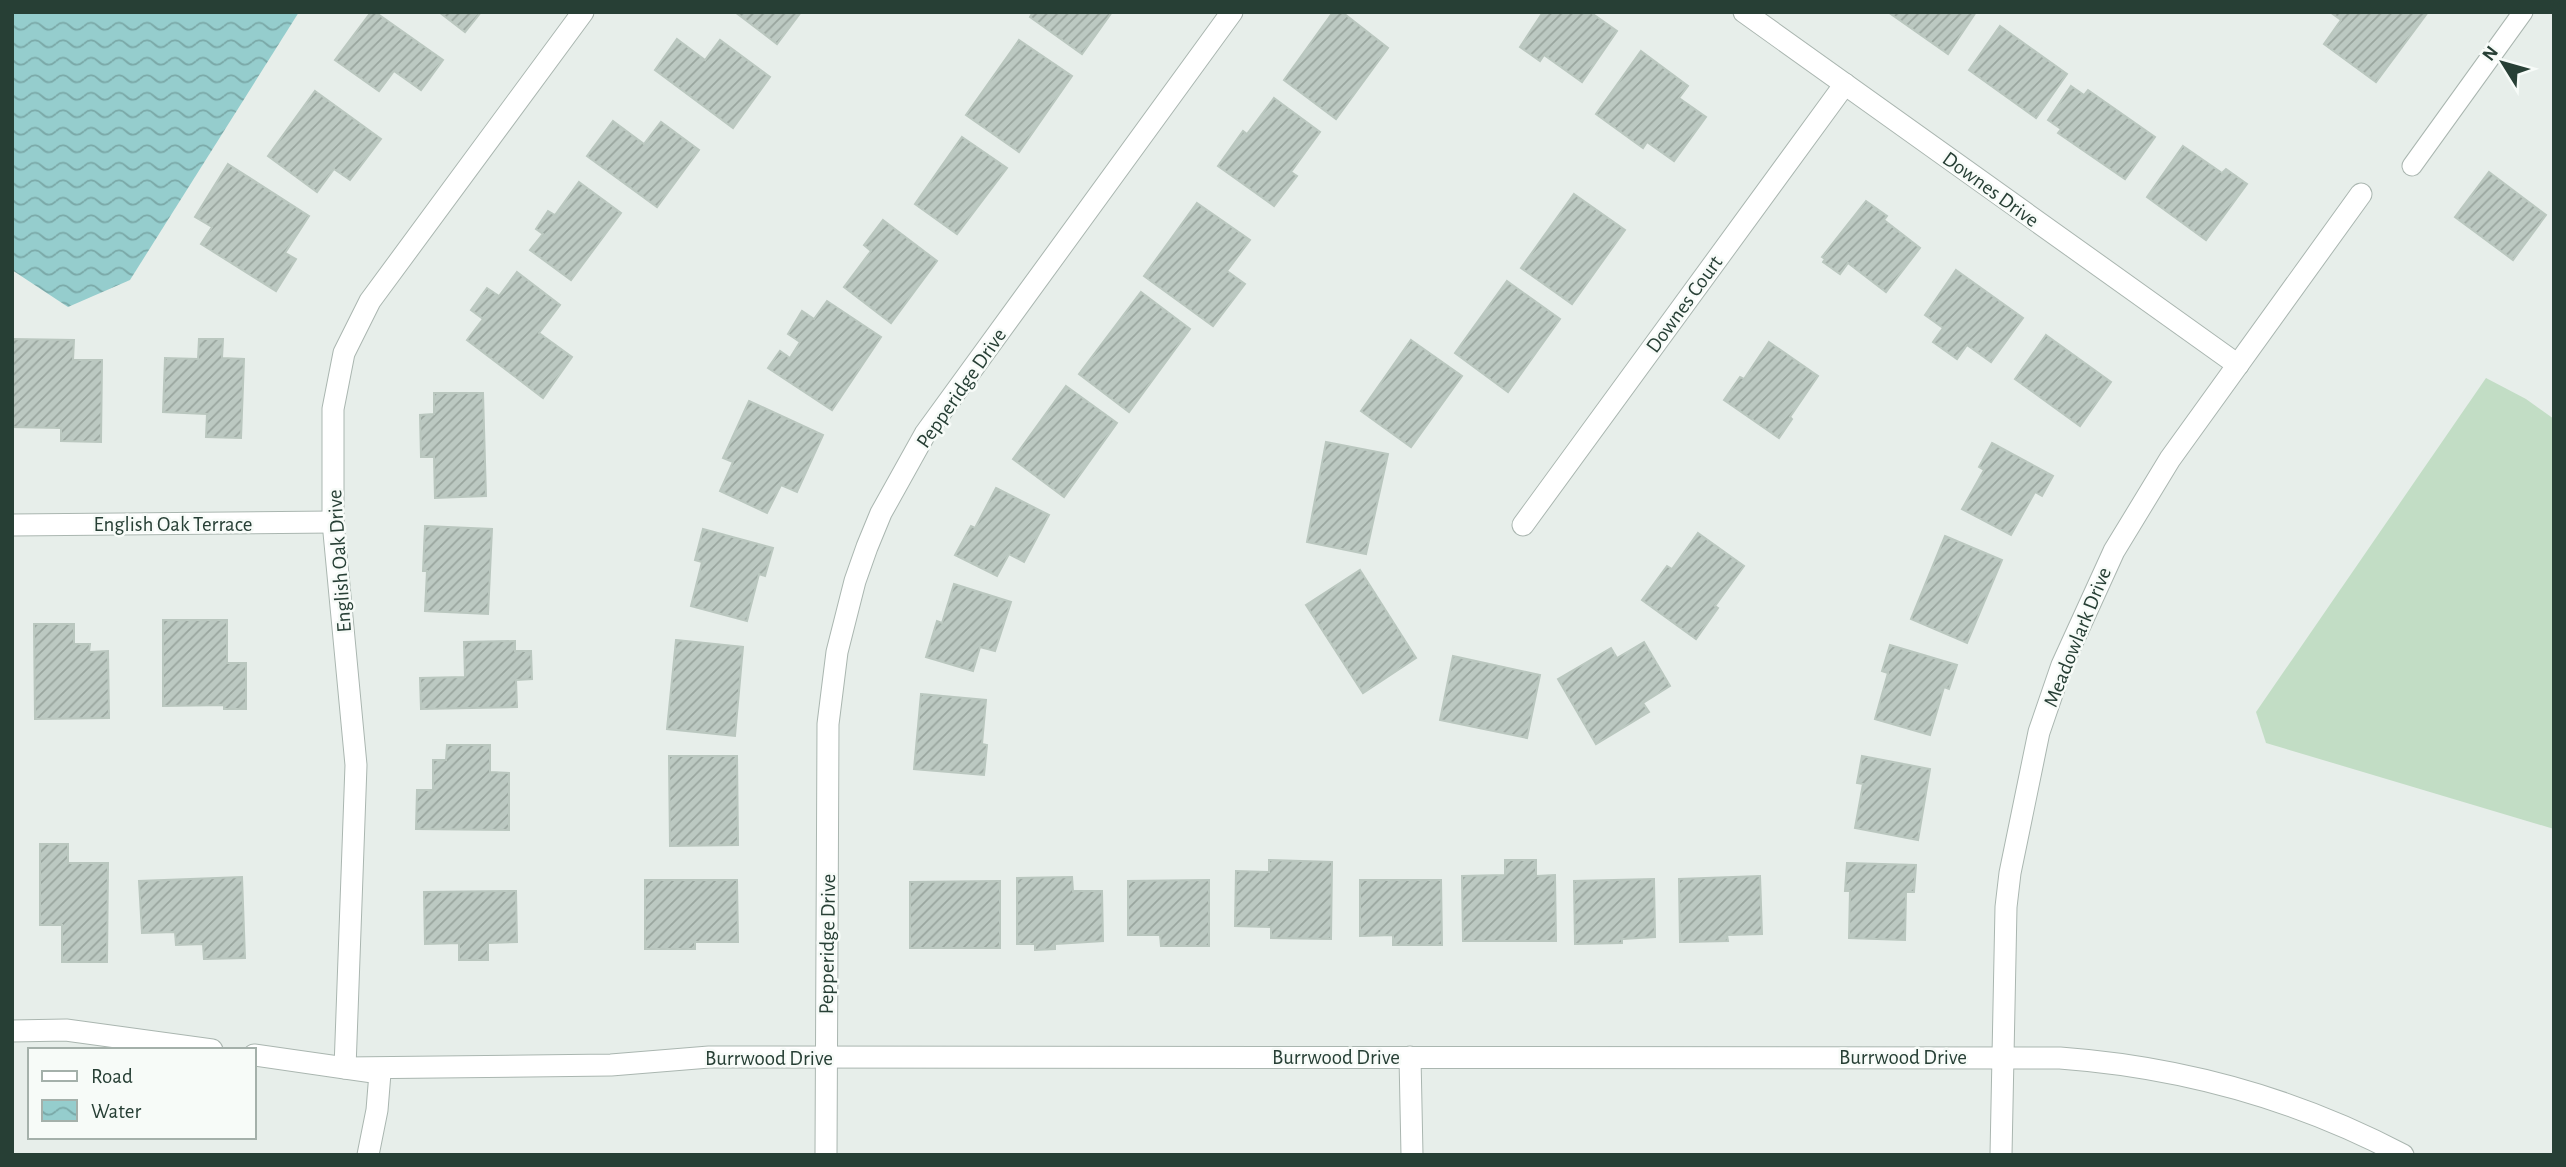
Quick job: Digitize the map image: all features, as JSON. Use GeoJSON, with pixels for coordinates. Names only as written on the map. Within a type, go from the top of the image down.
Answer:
{"type":"FeatureCollection","features":[{"type":"Feature","properties":{"kind":"street","name":"English Oak Drive"},"geometry":{"type":"LineString","coordinates":[[345,1068],[356,765],[333,523],[333,409],[337,380],[349,342],[370,301],[583,12]]}},
{"type":"Feature","properties":{"kind":"street","name":"Pepperidge Drive"},"geometry":{"type":"LineString","coordinates":[[826,1155],[828,724],[836,652],[867,547],[881,513],[925,434],[1232,12]]}},
{"type":"Feature","properties":{"kind":"street","name":"Downes Drive"},"geometry":{"type":"LineString","coordinates":[[1744,12],[2238,365]]}},
{"type":"Feature","properties":{"kind":"street","name":"Downes Court"},"geometry":{"type":"LineString","coordinates":[[1523,525],[1845,84]]}},
{"type":"Feature","properties":{"kind":"street","name":"Meadowlark Drive"},"geometry":{"type":"LineString","coordinates":[[2001,1155],[2006,907],[2027,785],[2043,721],[2075,634],[2118,543],[2170,459],[2361,194]]}},
{"type":"Feature","properties":{"kind":"street","name":"English Oak Terrace"},"geometry":{"type":"LineString","coordinates":[[12,525],[333,523]]}},
{"type":"Feature","properties":{"kind":"street"},"geometry":{"type":"LineString","coordinates":[[12,1031],[66,1030],[197,1048]]}},
{"type":"Feature","properties":{"kind":"street","name":"Burrwood Drive"},"geometry":{"type":"LineString","coordinates":[[256,1055],[345,1068],[611,1065],[709,1057],[2003,1056],[2112,1062],[2235,1086],[2321,1116],[2403,1155]]}},
{"type":"Feature","properties":{"kind":"street"},"geometry":{"type":"LineString","coordinates":[[1410,1058],[1412,1155]]}},
{"type":"Feature","properties":{"kind":"street"},"geometry":{"type":"LineString","coordinates":[[345,1068],[380,1073],[377,1110],[368,1155]]}},
{"type":"Feature","properties":{"kind":"lane"},"geometry":{"type":"LineString","coordinates":[[2412,166],[2523,12]]}},
{"type":"Feature","properties":{"kind":"green space"},"geometry":{"type":"Polygon","coordinates":[[[2486,378],[2526,399],[2554,419],[2554,829],[2266,743],[2256,712],[2486,378]]]}},
{"type":"Feature","properties":{"kind":"water"},"geometry":{"type":"Polygon","coordinates":[[[12,12],[299,12],[130,280],[68,307],[12,270],[12,12]]]}},
{"type":"Feature","properties":{"kind":"building"},"geometry":{"type":"Polygon","coordinates":[[[371,12],[375,12],[443,60],[421,90],[394,71],[379,91],[335,60],[371,12]]]}},
{"type":"Feature","properties":{"kind":"building"},"geometry":{"type":"Polygon","coordinates":[[[439,12],[481,12],[465,32],[439,12]]]}},
{"type":"Feature","properties":{"kind":"building"},"geometry":{"type":"Polygon","coordinates":[[[735,12],[801,12],[777,44],[735,12]]]}},
{"type":"Feature","properties":{"kind":"building"},"geometry":{"type":"Polygon","coordinates":[[[1033,12],[1112,12],[1082,54],[1030,17],[1033,12]]]}},
{"type":"Feature","properties":{"kind":"building"},"geometry":{"type":"Polygon","coordinates":[[[1333,12],[1342,12],[1388,48],[1336,119],[1284,80],[1333,12]]]}},
{"type":"Feature","properties":{"kind":"building"},"geometry":{"type":"Polygon","coordinates":[[[1543,12],[1590,12],[1617,31],[1582,82],[1544,55],[1540,61],[1520,47],[1543,12]]]}},
{"type":"Feature","properties":{"kind":"building"},"geometry":{"type":"Polygon","coordinates":[[[1888,12],[1976,12],[1948,54],[1888,12]]]}},
{"type":"Feature","properties":{"kind":"building"},"geometry":{"type":"Polygon","coordinates":[[[2330,12],[2428,12],[2376,82],[2324,44],[2341,20],[2330,12]]]}},
{"type":"Feature","properties":{"kind":"building"},"geometry":{"type":"Polygon","coordinates":[[[2000,26],[2067,74],[2036,118],[1969,70],[2000,26]]]}},
{"type":"Feature","properties":{"kind":"building"},"geometry":{"type":"Polygon","coordinates":[[[677,39],[705,60],[720,40],[770,77],[733,128],[655,70],[677,39]]]}},
{"type":"Feature","properties":{"kind":"building"},"geometry":{"type":"Polygon","coordinates":[[[1019,40],[1072,76],[1019,152],[966,115],[1019,40]]]}},
{"type":"Feature","properties":{"kind":"building"},"geometry":{"type":"Polygon","coordinates":[[[1641,51],[1688,86],[1679,98],[1706,117],[1674,161],[1647,142],[1643,148],[1596,114],[1641,51]]]}},
{"type":"Feature","properties":{"kind":"building"},"geometry":{"type":"Polygon","coordinates":[[[2071,86],[2084,95],[2088,90],[2155,137],[2125,179],[2058,133],[2061,129],[2048,120],[2071,86]]]}},
{"type":"Feature","properties":{"kind":"building"},"geometry":{"type":"Polygon","coordinates":[[[315,91],[381,139],[350,180],[334,169],[317,192],[268,156],[315,91]]]}},
{"type":"Feature","properties":{"kind":"building"},"geometry":{"type":"Polygon","coordinates":[[[1274,98],[1320,132],[1291,172],[1297,176],[1274,206],[1218,166],[1243,131],[1247,134],[1274,98]]]}},
{"type":"Feature","properties":{"kind":"building"},"geometry":{"type":"Polygon","coordinates":[[[613,121],[644,144],[661,122],[699,150],[657,207],[587,156],[613,121]]]}},
{"type":"Feature","properties":{"kind":"building"},"geometry":{"type":"Polygon","coordinates":[[[962,137],[1007,168],[957,234],[915,204],[962,137]]]}},
{"type":"Feature","properties":{"kind":"building"},"geometry":{"type":"Polygon","coordinates":[[[2183,146],[2222,173],[2226,169],[2247,184],[2206,240],[2147,197],[2183,146]]]}},
{"type":"Feature","properties":{"kind":"building"},"geometry":{"type":"Polygon","coordinates":[[[228,164],[309,216],[285,253],[296,259],[276,291],[201,244],[212,227],[195,217],[228,164]]]}},
{"type":"Feature","properties":{"kind":"building"},"geometry":{"type":"Polygon","coordinates":[[[2489,172],[2546,215],[2513,260],[2455,217],[2489,172]]]}},
{"type":"Feature","properties":{"kind":"building"},"geometry":{"type":"Polygon","coordinates":[[[579,182],[621,213],[571,280],[530,250],[543,234],[536,229],[548,211],[555,215],[579,182]]]}},
{"type":"Feature","properties":{"kind":"building"},"geometry":{"type":"Polygon","coordinates":[[[1574,194],[1625,230],[1572,304],[1521,268],[1574,194]]]}},
{"type":"Feature","properties":{"kind":"building"},"geometry":{"type":"Polygon","coordinates":[[[1866,201],[1887,216],[1884,220],[1920,248],[1886,292],[1848,263],[1840,274],[1823,262],[1825,259],[1822,257],[1866,201]]]}},
{"type":"Feature","properties":{"kind":"building"},"geometry":{"type":"Polygon","coordinates":[[[1197,203],[1250,240],[1227,271],[1245,284],[1213,326],[1144,276],[1197,203]]]}},
{"type":"Feature","properties":{"kind":"building"},"geometry":{"type":"Polygon","coordinates":[[[883,220],[937,261],[891,323],[844,287],[871,251],[864,245],[883,220]]]}},
{"type":"Feature","properties":{"kind":"building"},"geometry":{"type":"Polygon","coordinates":[[[1956,270],[2023,318],[1991,362],[1967,345],[1957,359],[1933,342],[1943,328],[1925,315],[1956,270]]]}},
{"type":"Feature","properties":{"kind":"building"},"geometry":{"type":"Polygon","coordinates":[[[517,272],[560,305],[539,333],[572,357],[543,398],[467,340],[483,319],[471,310],[487,288],[499,296],[517,272]]]}},
{"type":"Feature","properties":{"kind":"building"},"geometry":{"type":"Polygon","coordinates":[[[1507,281],[1560,319],[1508,392],[1455,353],[1507,281]]]}},
{"type":"Feature","properties":{"kind":"building"},"geometry":{"type":"Polygon","coordinates":[[[1141,292],[1190,329],[1129,412],[1079,374],[1141,292]]]}},
{"type":"Feature","properties":{"kind":"building"},"geometry":{"type":"Polygon","coordinates":[[[827,301],[881,337],[832,410],[768,368],[780,351],[790,358],[800,342],[788,334],[802,311],[814,319],[827,301]]]}},
{"type":"Feature","properties":{"kind":"building"},"geometry":{"type":"Polygon","coordinates":[[[2046,335],[2111,382],[2080,426],[2015,379],[2046,335]]]}},
{"type":"Feature","properties":{"kind":"building"},"geometry":{"type":"Polygon","coordinates":[[[12,339],[74,340],[73,360],[102,360],[101,442],[61,441],[61,428],[12,427],[12,339]]]}},
{"type":"Feature","properties":{"kind":"building"},"geometry":{"type":"Polygon","coordinates":[[[199,339],[223,339],[222,358],[244,359],[241,438],[206,437],[207,414],[163,412],[165,358],[198,359],[199,339]]]}},
{"type":"Feature","properties":{"kind":"building"},"geometry":{"type":"Polygon","coordinates":[[[1411,340],[1462,376],[1411,447],[1361,411],[1411,340]]]}},
{"type":"Feature","properties":{"kind":"building"},"geometry":{"type":"Polygon","coordinates":[[[1769,342],[1818,376],[1779,438],[1724,400],[1740,377],[1744,379],[1769,342]]]}},
{"type":"Feature","properties":{"kind":"building"},"geometry":{"type":"Polygon","coordinates":[[[1066,386],[1117,423],[1064,497],[1013,459],[1066,386]]]}},
{"type":"Feature","properties":{"kind":"building"},"geometry":{"type":"Polygon","coordinates":[[[434,393],[483,393],[486,496],[435,498],[434,457],[421,457],[420,415],[434,414],[434,393]]]}},
{"type":"Feature","properties":{"kind":"building"},"geometry":{"type":"Polygon","coordinates":[[[749,401],[823,435],[797,492],[781,485],[767,513],[720,491],[733,462],[723,458],[749,401]]]}},
{"type":"Feature","properties":{"kind":"building"},"geometry":{"type":"Polygon","coordinates":[[[1326,442],[1388,454],[1366,554],[1307,542],[1326,442]]]}},
{"type":"Feature","properties":{"kind":"building"},"geometry":{"type":"Polygon","coordinates":[[[1992,443],[2053,476],[2042,496],[2035,492],[2011,535],[1962,509],[1984,470],[1979,467],[1992,443]]]}},
{"type":"Feature","properties":{"kind":"building"},"geometry":{"type":"Polygon","coordinates":[[[996,488],[1049,515],[1024,562],[1009,554],[997,576],[955,555],[971,526],[975,528],[996,488]]]}},
{"type":"Feature","properties":{"kind":"building"},"geometry":{"type":"Polygon","coordinates":[[[425,526],[492,529],[488,614],[425,611],[425,526]]]}},
{"type":"Feature","properties":{"kind":"building"},"geometry":{"type":"Polygon","coordinates":[[[703,529],[773,548],[765,576],[759,574],[747,621],[691,606],[702,562],[695,560],[703,529]]]}},
{"type":"Feature","properties":{"kind":"building"},"geometry":{"type":"Polygon","coordinates":[[[1698,533],[1744,566],[1715,606],[1718,608],[1696,639],[1642,600],[1667,566],[1672,569],[1698,533]]]}},
{"type":"Feature","properties":{"kind":"building"},"geometry":{"type":"Polygon","coordinates":[[[1945,536],[2002,560],[1967,643],[1911,619],[1945,536]]]}},
{"type":"Feature","properties":{"kind":"building"},"geometry":{"type":"Polygon","coordinates":[[[1360,570],[1416,658],[1363,693],[1306,605],[1360,570]]]}},
{"type":"Feature","properties":{"kind":"building"},"geometry":{"type":"Polygon","coordinates":[[[954,584],[1011,602],[995,651],[980,647],[973,671],[926,657],[937,621],[942,623],[954,584]]]}},
{"type":"Feature","properties":{"kind":"building"},"geometry":{"type":"Polygon","coordinates":[[[163,620],[227,620],[227,663],[246,663],[246,709],[224,709],[224,705],[163,706],[163,620]]]}},
{"type":"Feature","properties":{"kind":"building"},"geometry":{"type":"Polygon","coordinates":[[[34,624],[74,624],[74,644],[90,644],[89,652],[108,651],[109,718],[35,719],[34,624]]]}},
{"type":"Feature","properties":{"kind":"building"},"geometry":{"type":"Polygon","coordinates":[[[676,640],[743,647],[735,736],[667,729],[676,640]]]}},
{"type":"Feature","properties":{"kind":"building"},"geometry":{"type":"Polygon","coordinates":[[[515,641],[515,651],[531,651],[532,679],[516,680],[517,707],[421,709],[420,678],[465,677],[464,642],[515,641]]]}},
{"type":"Feature","properties":{"kind":"building"},"geometry":{"type":"Polygon","coordinates":[[[1644,642],[1670,686],[1643,703],[1649,712],[1596,744],[1558,679],[1611,648],[1617,658],[1644,642]]]}},
{"type":"Feature","properties":{"kind":"building"},"geometry":{"type":"Polygon","coordinates":[[[1890,645],[1957,665],[1949,689],[1944,687],[1930,735],[1875,719],[1888,673],[1882,671],[1890,645]]]}},
{"type":"Feature","properties":{"kind":"building"},"geometry":{"type":"Polygon","coordinates":[[[1453,656],[1540,675],[1527,738],[1440,720],[1453,656]]]}},
{"type":"Feature","properties":{"kind":"building"},"geometry":{"type":"Polygon","coordinates":[[[921,694],[986,700],[982,744],[987,745],[984,775],[914,769],[921,694]]]}},
{"type":"Feature","properties":{"kind":"building"},"geometry":{"type":"Polygon","coordinates":[[[447,745],[490,745],[490,772],[509,773],[509,830],[416,829],[417,790],[433,790],[433,760],[446,760],[447,745]]]}},
{"type":"Feature","properties":{"kind":"building"},"geometry":{"type":"Polygon","coordinates":[[[669,756],[737,756],[738,845],[670,846],[669,756]]]}},
{"type":"Feature","properties":{"kind":"building"},"geometry":{"type":"Polygon","coordinates":[[[1862,756],[1930,769],[1918,840],[1855,828],[1863,784],[1857,783],[1862,756]]]}},
{"type":"Feature","properties":{"kind":"building"},"geometry":{"type":"Polygon","coordinates":[[[40,844],[68,844],[68,863],[108,863],[107,962],[62,962],[62,925],[40,925],[40,844]]]}},
{"type":"Feature","properties":{"kind":"building"},"geometry":{"type":"Polygon","coordinates":[[[1269,860],[1332,862],[1331,939],[1271,938],[1271,927],[1235,926],[1236,871],[1269,872],[1269,860]]]}},
{"type":"Feature","properties":{"kind":"building"},"geometry":{"type":"Polygon","coordinates":[[[1505,860],[1536,860],[1536,876],[1555,875],[1556,941],[1463,941],[1462,876],[1505,875],[1505,860]]]}},
{"type":"Feature","properties":{"kind":"building"},"geometry":{"type":"Polygon","coordinates":[[[1847,863],[1916,865],[1914,892],[1906,892],[1905,940],[1849,938],[1850,891],[1845,891],[1847,863]]]}},
{"type":"Feature","properties":{"kind":"building"},"geometry":{"type":"Polygon","coordinates":[[[1760,876],[1762,934],[1727,935],[1728,941],[1680,942],[1679,879],[1760,876]]]}},
{"type":"Feature","properties":{"kind":"building"},"geometry":{"type":"Polygon","coordinates":[[[242,877],[245,958],[204,959],[203,944],[176,945],[175,932],[142,933],[139,881],[242,877]]]}},
{"type":"Feature","properties":{"kind":"building"},"geometry":{"type":"Polygon","coordinates":[[[1072,877],[1073,891],[1102,891],[1103,941],[1055,944],[1055,949],[1035,950],[1035,944],[1017,944],[1017,878],[1072,877]]]}},
{"type":"Feature","properties":{"kind":"building"},"geometry":{"type":"Polygon","coordinates":[[[1654,879],[1655,937],[1622,939],[1622,943],[1575,944],[1574,881],[1654,879]]]}},
{"type":"Feature","properties":{"kind":"building"},"geometry":{"type":"Polygon","coordinates":[[[645,880],[737,880],[738,942],[695,942],[695,949],[645,949],[645,880]]]}},
{"type":"Feature","properties":{"kind":"building"},"geometry":{"type":"Polygon","coordinates":[[[1209,880],[1209,946],[1161,946],[1160,935],[1128,935],[1128,881],[1209,880]]]}},
{"type":"Feature","properties":{"kind":"building"},"geometry":{"type":"Polygon","coordinates":[[[1360,880],[1441,880],[1442,945],[1393,945],[1393,935],[1360,936],[1360,880]]]}},
{"type":"Feature","properties":{"kind":"building"},"geometry":{"type":"Polygon","coordinates":[[[1000,881],[1000,948],[910,948],[910,882],[1000,881]]]}},
{"type":"Feature","properties":{"kind":"building"},"geometry":{"type":"Polygon","coordinates":[[[516,891],[517,942],[488,943],[488,960],[459,960],[459,943],[425,944],[424,892],[516,891]]]}}]}
